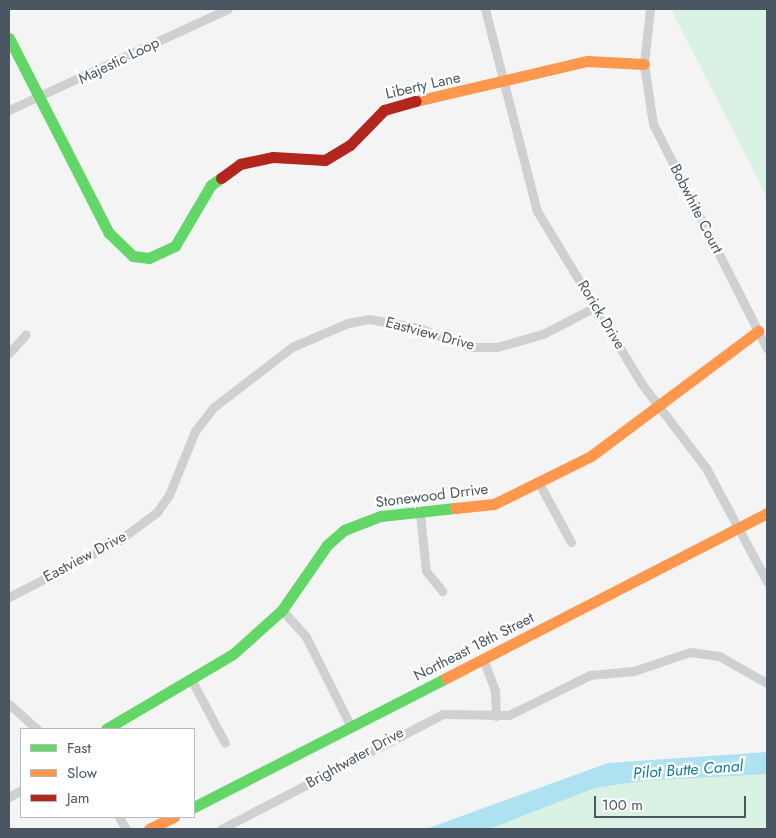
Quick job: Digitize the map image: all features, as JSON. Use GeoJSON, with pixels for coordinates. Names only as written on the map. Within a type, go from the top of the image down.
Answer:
{"type":"FeatureCollection","features":[{"type":"Feature","properties":{"kind":"street","name":"Majestic Loop"},"geometry":{"type":"LineString","coordinates":[[9,110],[40,100],[228,9]]}},
{"type":"Feature","properties":{"kind":"street","name":"Rorick Drive"},"geometry":{"type":"LineString","coordinates":[[485,9],[505,83],[530,194],[595,307],[658,408],[706,468],[767,582]]}},
{"type":"Feature","properties":{"kind":"street","name":"Bobwhite Court"},"geometry":{"type":"LineString","coordinates":[[650,9],[644,64],[653,124],[767,349]]}},
{"type":"Feature","properties":{"kind":"street","name":"Liberty Lane"},"geometry":{"type":"LineString","coordinates":[[9,38],[109,233],[134,256],[149,258],[175,246],[210,185],[240,164],[273,157],[324,160],[350,145],[384,110],[505,83],[587,61],[644,64]]}},
{"type":"Feature","properties":{"kind":"street","name":"Eastview Drive"},"geometry":{"type":"LineString","coordinates":[[9,597],[118,542],[157,512],[169,495],[195,431],[214,408],[292,347],[348,323],[369,320],[411,326],[470,347],[497,348],[543,334],[595,307]]}},
{"type":"Feature","properties":{"kind":"street","name":"Stonewood Drrive"},"geometry":{"type":"LineString","coordinates":[[107,728],[137,707],[191,679],[233,654],[282,610],[327,544],[344,530],[381,516],[420,514],[494,504],[540,485],[591,456],[658,408],[758,331]]}},
{"type":"Feature","properties":{"kind":"street"},"geometry":{"type":"LineString","coordinates":[[9,353],[26,334]]}},
{"type":"Feature","properties":{"kind":"street"},"geometry":{"type":"LineString","coordinates":[[540,485],[571,542]]}},
{"type":"Feature","properties":{"kind":"street","name":"Northeast 18th Street"},"geometry":{"type":"LineString","coordinates":[[195,806],[767,513]]}},
{"type":"Feature","properties":{"kind":"street"},"geometry":{"type":"LineString","coordinates":[[420,514],[426,571],[442,591]]}},
{"type":"Feature","properties":{"kind":"street"},"geometry":{"type":"LineString","coordinates":[[282,610],[306,637],[351,727]]}},
{"type":"Feature","properties":{"kind":"street","name":"Brightwater Drive"},"geometry":{"type":"LineString","coordinates":[[221,829],[428,718],[462,712],[496,716],[521,711],[590,675],[634,671],[690,652],[719,656],[767,683]]}},
{"type":"Feature","properties":{"kind":"street"},"geometry":{"type":"LineString","coordinates":[[483,659],[495,690],[496,716]]}},
{"type":"Feature","properties":{"kind":"street"},"geometry":{"type":"LineString","coordinates":[[191,679],[225,743]]}},
{"type":"Feature","properties":{"kind":"street"},"geometry":{"type":"LineString","coordinates":[[9,704],[36,728]]}},
{"type":"Feature","properties":{"kind":"street"},"geometry":{"type":"LineString","coordinates":[[9,797],[20,791]]}},
{"type":"Feature","properties":{"kind":"street"},"geometry":{"type":"LineString","coordinates":[[120,818],[126,829]]}},
{"type":"Feature","properties":{"kind":"street"},"geometry":{"type":"LineString","coordinates":[[149,829],[172,818]]}},
{"type":"Feature","properties":{"kind":"green space"},"geometry":{"type":"Polygon","coordinates":[[[671,9],[767,9],[767,197],[671,9]]]}},
{"type":"Feature","properties":{"kind":"green space"},"geometry":{"type":"Polygon","coordinates":[[[767,774],[767,829],[489,829],[595,788],[642,781],[767,774]]]}},
{"type":"Feature","properties":{"kind":"water","name":"Pilot Butte Canal"},"geometry":{"type":"Polygon","coordinates":[[[767,752],[767,774],[642,781],[595,788],[489,829],[426,829],[608,763],[767,752]]]}},
{"type":"Feature","properties":{"kind":"traffic: fast"},"geometry":{"type":"LineString","coordinates":[[9,38],[109,233],[133,256],[149,258],[175,246],[211,185],[221,178]]}},
{"type":"Feature","properties":{"kind":"traffic: fast"},"geometry":{"type":"LineString","coordinates":[[108,728],[233,654],[282,610],[327,545],[344,530],[381,516],[455,508]]}},
{"type":"Feature","properties":{"kind":"traffic: fast"},"geometry":{"type":"LineString","coordinates":[[195,806],[446,678]]}},
{"type":"Feature","properties":{"kind":"traffic: slow"},"geometry":{"type":"LineString","coordinates":[[416,101],[587,61],[644,64]]}},
{"type":"Feature","properties":{"kind":"traffic: slow"},"geometry":{"type":"LineString","coordinates":[[455,508],[494,504],[591,456],[758,331]]}},
{"type":"Feature","properties":{"kind":"traffic: slow"},"geometry":{"type":"LineString","coordinates":[[446,678],[767,513]]}},
{"type":"Feature","properties":{"kind":"traffic: slow"},"geometry":{"type":"LineString","coordinates":[[149,829],[172,818]]}},
{"type":"Feature","properties":{"kind":"traffic: jam"},"geometry":{"type":"LineString","coordinates":[[221,178],[240,164],[273,157],[325,160],[350,145],[384,110],[416,101]]}}]}
